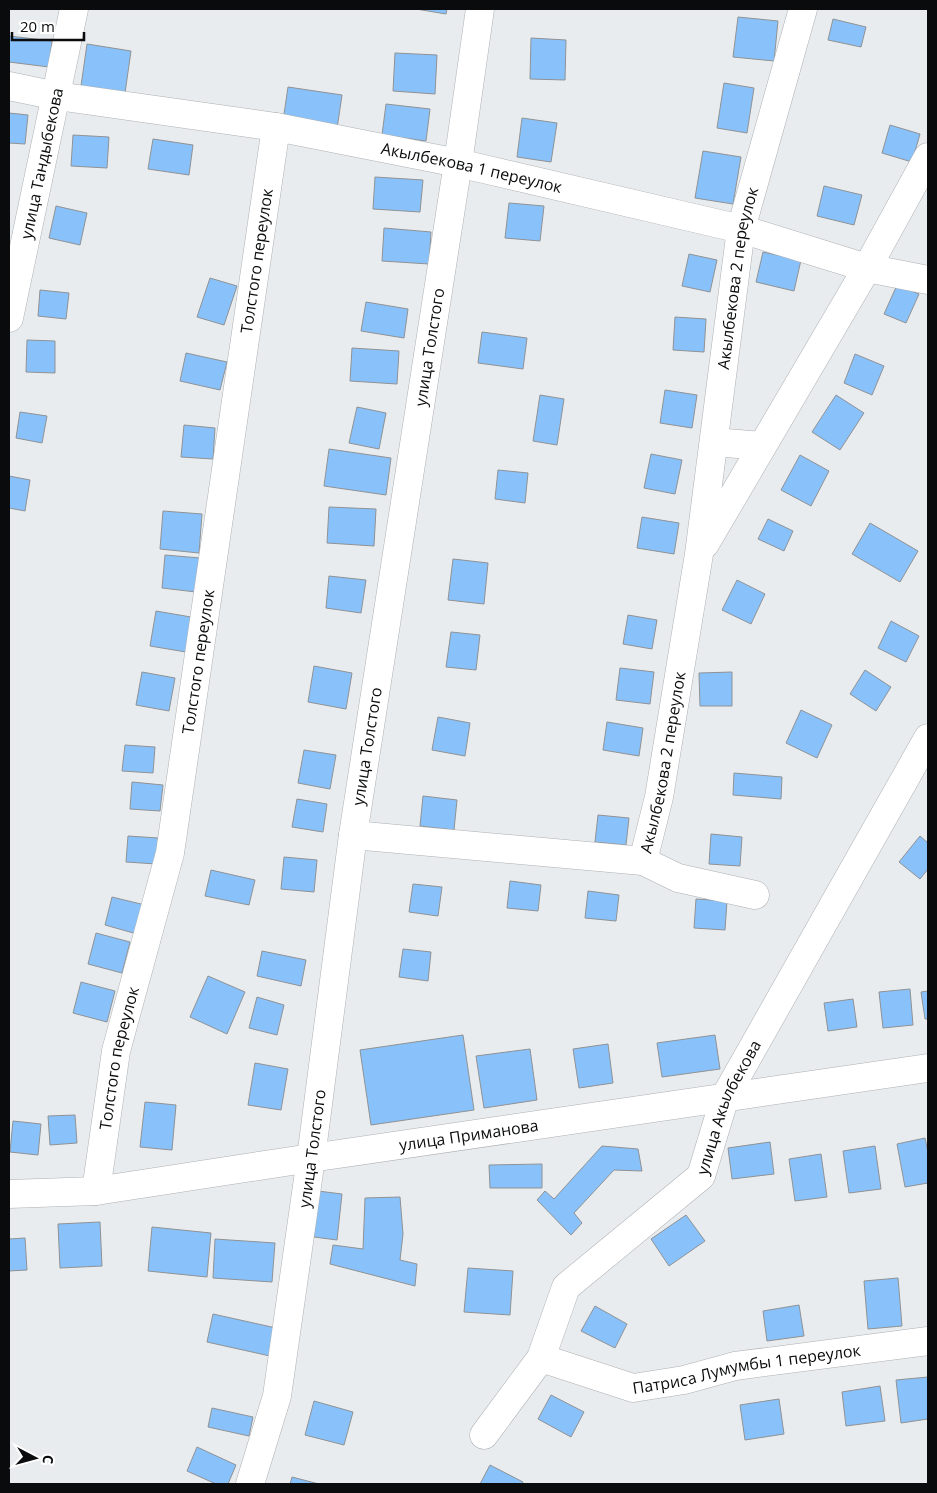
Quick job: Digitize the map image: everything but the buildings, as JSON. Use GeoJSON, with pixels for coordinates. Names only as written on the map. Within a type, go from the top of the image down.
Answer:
{"type":"FeatureCollection","features":[{"type":"Feature","properties":{"kind":"street","name":"улица Тандыбекова"},"geometry":{"type":"LineString","coordinates":[[9,318],[74,9]]}},
{"type":"Feature","properties":{"kind":"street","name":"улица Толстого"},"geometry":{"type":"LineString","coordinates":[[250,1484],[277,1396],[311,1158],[353,835],[458,163],[480,9]]}},
{"type":"Feature","properties":{"kind":"street","name":"Акылбекова 2 переулок"},"geometry":{"type":"LineString","coordinates":[[353,835],[643,861],[659,797],[699,554],[741,229],[803,9]]}},
{"type":"Feature","properties":{"kind":"street","name":"Акылбекова 1 переулок"},"geometry":{"type":"LineString","coordinates":[[9,86],[57,96],[276,127],[458,163],[741,229],[866,268],[928,280]]}},
{"type":"Feature","properties":{"kind":"street","name":"Толстого переулок"},"geometry":{"type":"LineString","coordinates":[[96,1191],[116,1051],[170,853],[276,127]]}},
{"type":"Feature","properties":{"kind":"street","name":"Акылбекова 2 переулок"},"geometry":{"type":"LineString","coordinates":[[699,554],[928,158]]}},
{"type":"Feature","properties":{"kind":"street"},"geometry":{"type":"LineString","coordinates":[[714,442],[762,446]]}},
{"type":"Feature","properties":{"kind":"street","name":"улица Акылбекова"},"geometry":{"type":"LineString","coordinates":[[484,1435],[541,1358],[566,1286],[701,1176],[725,1097],[928,738]]}},
{"type":"Feature","properties":{"kind":"street"},"geometry":{"type":"LineString","coordinates":[[643,861],[678,878],[755,895]]}},
{"type":"Feature","properties":{"kind":"street","name":"улица Приманова"},"geometry":{"type":"LineString","coordinates":[[9,1194],[96,1191],[928,1068]]}},
{"type":"Feature","properties":{"kind":"street","name":"Патриса Лумумбы 1 переулок"},"geometry":{"type":"LineString","coordinates":[[541,1358],[633,1388],[684,1380],[735,1366],[928,1341]]}}]}
